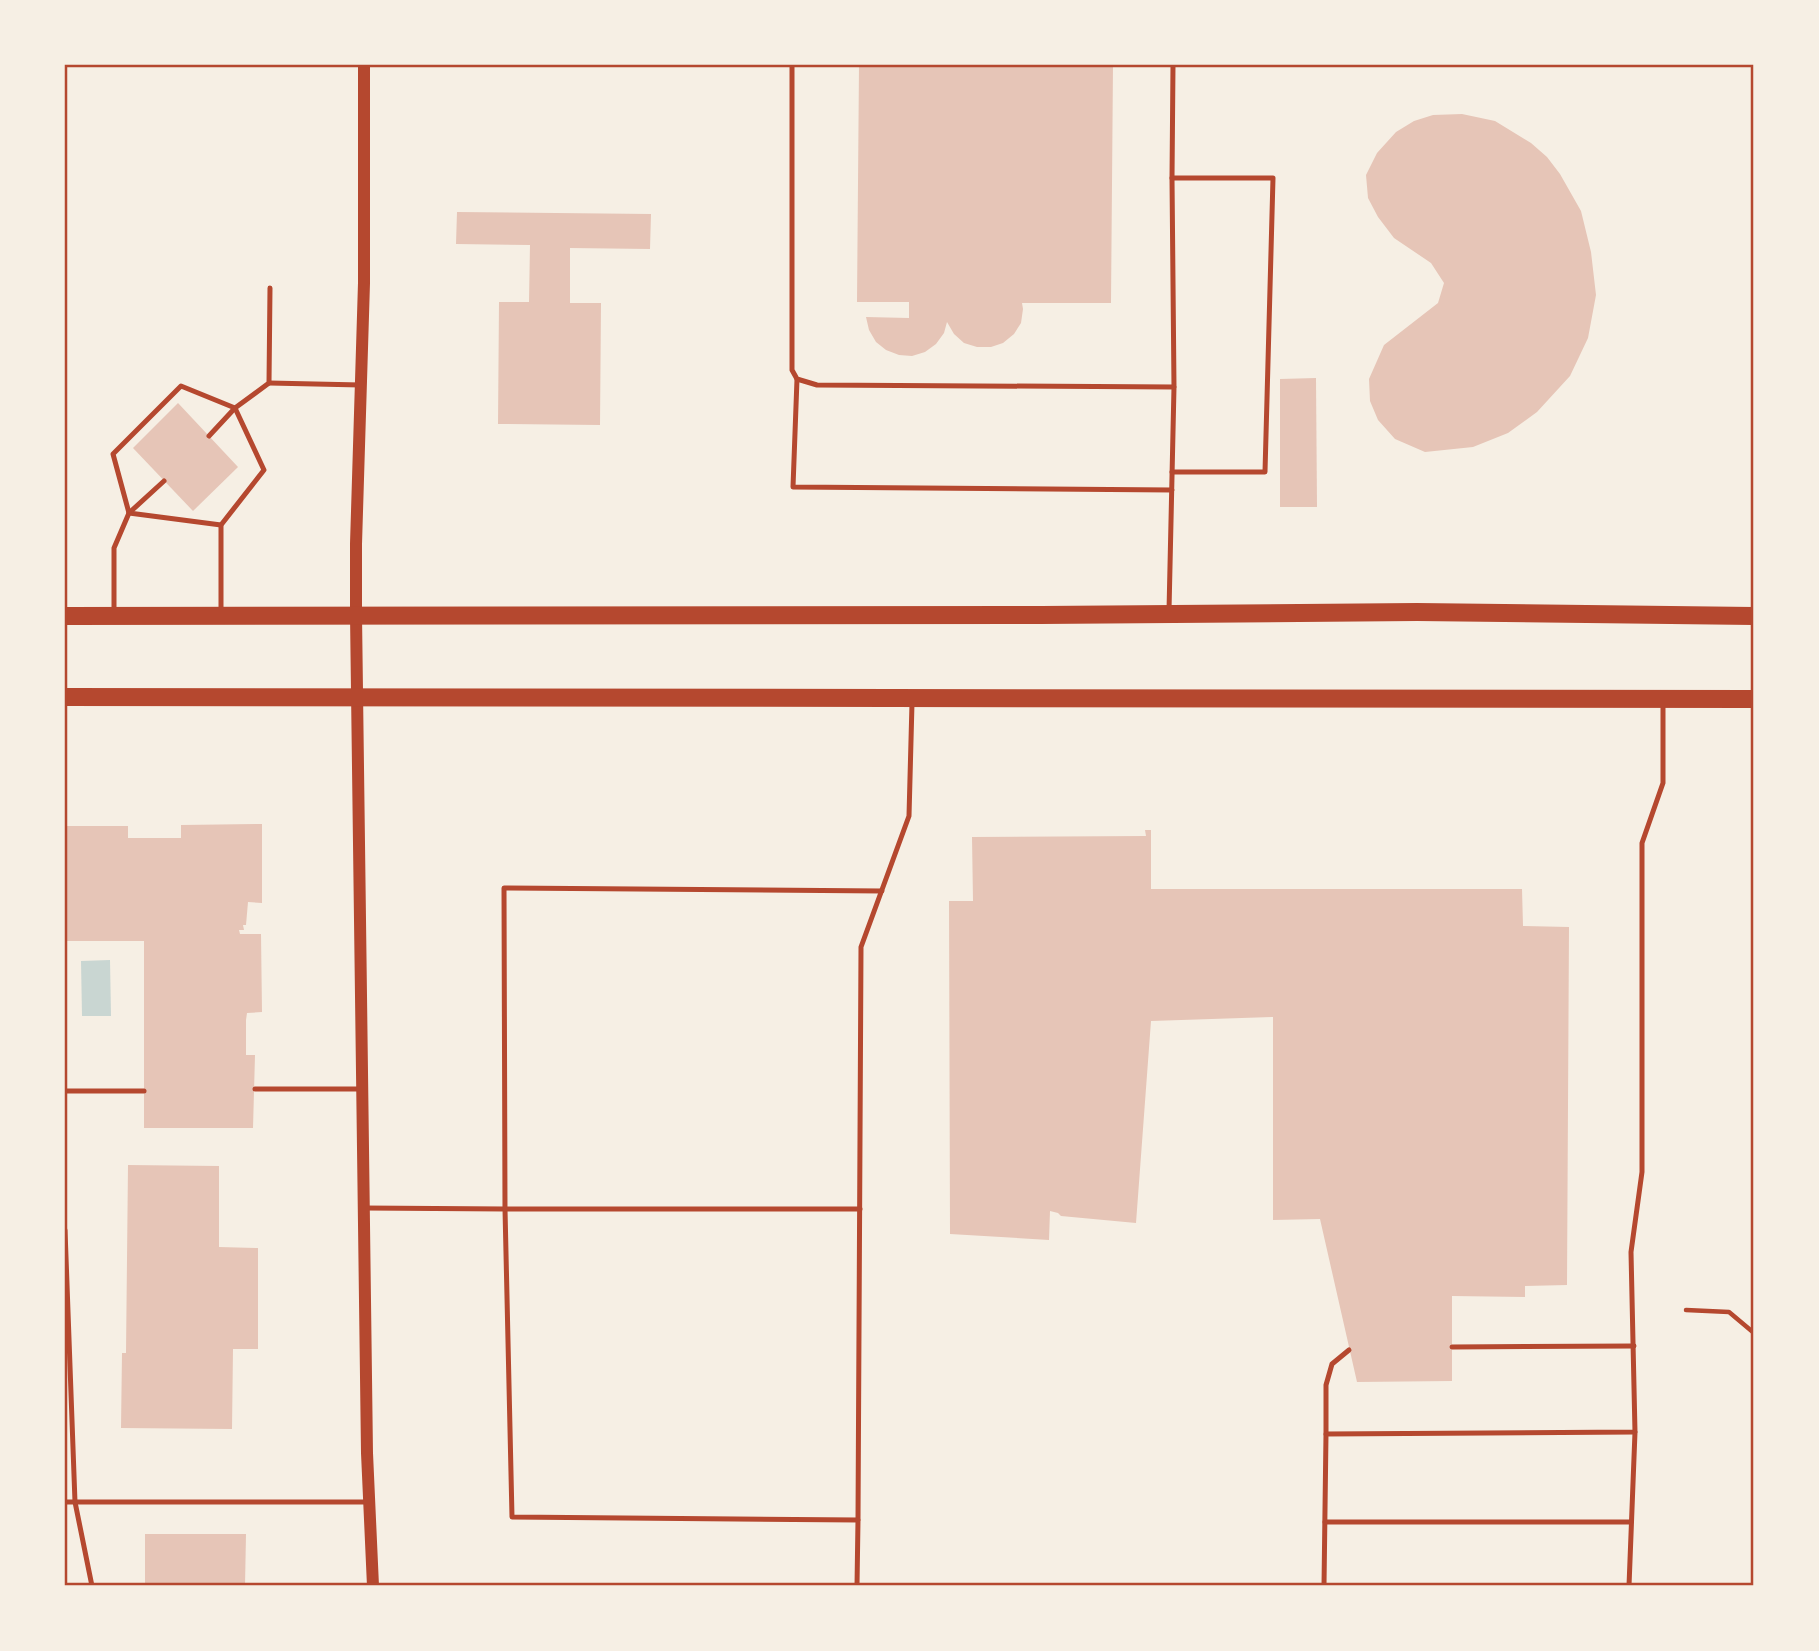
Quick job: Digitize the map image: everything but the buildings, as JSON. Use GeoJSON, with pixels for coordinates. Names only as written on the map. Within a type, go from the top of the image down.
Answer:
{"type":"FeatureCollection","features":[{"type":"Feature","properties":{"kind":"main road"},"geometry":{"type":"LineString","coordinates":[[65,616],[1417,612],[1754,616]]}},
{"type":"Feature","properties":{"kind":"main road"},"geometry":{"type":"LineString","coordinates":[[65,697],[1754,699]]}},
{"type":"Feature","properties":{"kind":"street"},"geometry":{"type":"LineString","coordinates":[[364,65],[356,615],[369,1502],[373,1586]]}},
{"type":"Feature","properties":{"kind":"lane"},"geometry":{"type":"LineString","coordinates":[[792,65],[792,370],[797,379],[793,487],[1172,490]]}},
{"type":"Feature","properties":{"kind":"lane"},"geometry":{"type":"LineString","coordinates":[[1169,613],[1174,387],[1173,65]]}},
{"type":"Feature","properties":{"kind":"lane"},"geometry":{"type":"LineString","coordinates":[[1172,178],[1273,178],[1265,472],[1172,472]]}},
{"type":"Feature","properties":{"kind":"lane"},"geometry":{"type":"LineString","coordinates":[[269,383],[271,288]]}},
{"type":"Feature","properties":{"kind":"lane"},"geometry":{"type":"LineString","coordinates":[[797,379],[817,384],[1174,387]]}},
{"type":"Feature","properties":{"kind":"lane"},"geometry":{"type":"LineString","coordinates":[[209,436],[235,408],[269,383],[361,385]]}},
{"type":"Feature","properties":{"kind":"lane"},"geometry":{"type":"LineString","coordinates":[[129,513],[113,454],[180,386],[235,408],[264,470],[221,525],[221,615]]}},
{"type":"Feature","properties":{"kind":"lane"},"geometry":{"type":"LineString","coordinates":[[114,616],[114,548],[129,513],[164,481]]}},
{"type":"Feature","properties":{"kind":"lane"},"geometry":{"type":"LineString","coordinates":[[129,513],[221,525]]}},
{"type":"Feature","properties":{"kind":"lane"},"geometry":{"type":"LineString","coordinates":[[857,1586],[862,947],[909,816],[913,697]]}},
{"type":"Feature","properties":{"kind":"lane"},"geometry":{"type":"LineString","coordinates":[[1629,1586],[1635,1432],[1632,1252],[1642,1172],[1642,843],[1663,783],[1663,698]]}},
{"type":"Feature","properties":{"kind":"lane"},"geometry":{"type":"LineString","coordinates":[[858,1520],[512,1517],[505,1209],[504,888],[882,891]]}},
{"type":"Feature","properties":{"kind":"lane"},"geometry":{"type":"LineString","coordinates":[[255,1089],[362,1089]]}},
{"type":"Feature","properties":{"kind":"lane"},"geometry":{"type":"LineString","coordinates":[[65,1091],[144,1091]]}},
{"type":"Feature","properties":{"kind":"lane"},"geometry":{"type":"LineString","coordinates":[[364,1209],[860,1209]]}},
{"type":"Feature","properties":{"kind":"lane"},"geometry":{"type":"LineString","coordinates":[[65,1230],[75,1502],[92,1586]]}},
{"type":"Feature","properties":{"kind":"lane"},"geometry":{"type":"LineString","coordinates":[[1452,1347],[1633,1346]]}},
{"type":"Feature","properties":{"kind":"lane"},"geometry":{"type":"LineString","coordinates":[[1324,1586],[1326,1385],[1332,1364],[1349,1350]]}},
{"type":"Feature","properties":{"kind":"lane"},"geometry":{"type":"LineString","coordinates":[[1326,1434],[1635,1432]]}},
{"type":"Feature","properties":{"kind":"lane"},"geometry":{"type":"LineString","coordinates":[[65,1502],[369,1502]]}},
{"type":"Feature","properties":{"kind":"lane"},"geometry":{"type":"LineString","coordinates":[[1325,1522],[1631,1522]]}},
{"type":"Feature","properties":{"kind":"path"},"geometry":{"type":"LineString","coordinates":[[1686,1310],[1729,1312],[1754,1333]]}},
{"type":"Feature","properties":{"kind":"shaded area"},"geometry":{"type":"Polygon","coordinates":[[[110,960],[111,1016],[82,1016],[81,961],[110,960]]]}}]}
